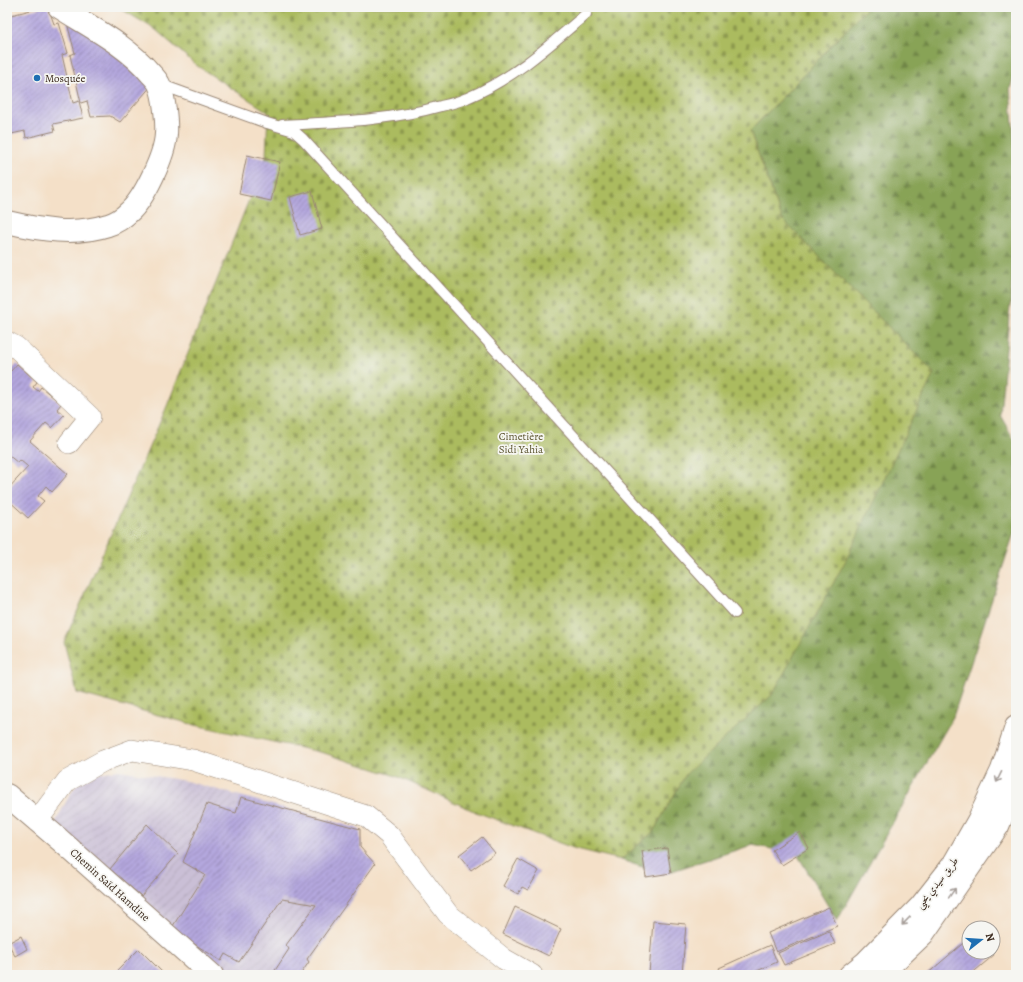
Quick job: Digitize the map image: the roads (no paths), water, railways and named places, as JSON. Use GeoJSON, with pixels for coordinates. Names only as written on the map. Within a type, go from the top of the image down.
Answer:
{"type":"FeatureCollection","features":[{"type":"Feature","properties":{"kind":"main road"},"geometry":{"type":"LineString","coordinates":[[7,222],[63,232],[110,225],[129,213],[139,200],[150,181],[161,156],[166,135],[165,107],[159,84],[142,64],[116,43],[59,7]]}},
{"type":"Feature","properties":{"kind":"main road","name":"طريق سيدي يحيى"},"geometry":{"type":"LineString","coordinates":[[850,975],[866,962],[920,907],[953,865],[978,821],[1002,770],[1016,727]]}},
{"type":"Feature","properties":{"kind":"main road","name":"طريق سيدي يحيى"},"geometry":{"type":"LineString","coordinates":[[880,975],[923,934],[998,826],[1016,783]]}},
{"type":"Feature","properties":{"kind":"main road","name":"Chemin Saïd Hamdine"},"geometry":{"type":"LineString","coordinates":[[7,795],[212,975]]}},
{"type":"Feature","properties":{"kind":"street"},"geometry":{"type":"LineString","coordinates":[[7,342],[16,347],[90,417],[69,443]]}},
{"type":"Feature","properties":{"kind":"street"},"geometry":{"type":"LineString","coordinates":[[37,821],[67,781],[103,761],[132,750],[193,760],[366,816],[389,835],[448,914],[504,959],[532,975]]}},
{"type":"Feature","properties":{"kind":"lane"},"geometry":{"type":"LineString","coordinates":[[276,126],[374,120],[419,112],[467,99],[503,80],[536,58],[586,14]]}},
{"type":"Feature","properties":{"kind":"lane"},"geometry":{"type":"LineString","coordinates":[[159,84],[294,132],[303,139],[735,613]]}},
{"type":"Feature","properties":{"kind":"place","name":"Mosquée"},"geometry":{"type":"Point","coordinates":[37,78]}},
{"type":"Feature","properties":{"kind":"park label","name":"Cimetière Sidi Yahia"},"geometry":{"type":"Point","coordinates":[521,442]}}]}
